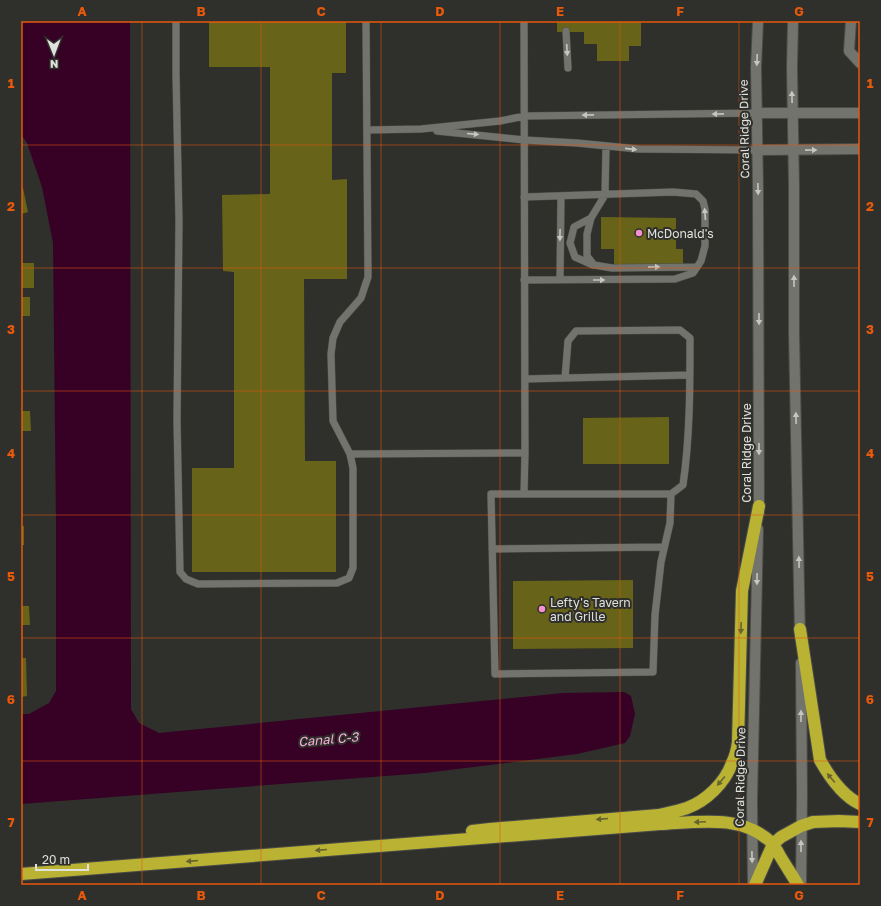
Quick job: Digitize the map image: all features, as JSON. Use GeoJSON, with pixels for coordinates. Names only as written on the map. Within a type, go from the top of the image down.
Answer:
{"type":"FeatureCollection","features":[{"type":"Feature","properties":{"kind":"highway"},"geometry":{"type":"LineString","coordinates":[[360,847],[490,829],[659,815],[687,808],[708,795],[719,785],[727,774],[732,765],[738,742],[742,591],[759,506]]}},
{"type":"Feature","properties":{"kind":"highway"},"geometry":{"type":"LineString","coordinates":[[800,629],[820,760],[834,782],[848,796],[860,804]]}},
{"type":"Feature","properties":{"kind":"highway"},"geometry":{"type":"LineString","coordinates":[[21,874],[711,821],[738,824],[761,834],[773,844],[800,885]]}},
{"type":"Feature","properties":{"kind":"highway"},"geometry":{"type":"LineString","coordinates":[[754,885],[773,844],[781,837],[801,826],[813,822],[860,822]]}},
{"type":"Feature","properties":{"kind":"main road","name":"Coral Ridge Drive"},"geometry":{"type":"LineString","coordinates":[[754,885],[752,830],[759,506],[758,150],[756,68],[758,21]]}},
{"type":"Feature","properties":{"kind":"main road"},"geometry":{"type":"LineString","coordinates":[[793,21],[792,113],[794,334],[802,708],[800,885]]}},
{"type":"Feature","properties":{"kind":"main road"},"geometry":{"type":"LineString","coordinates":[[851,21],[849,51],[860,63]]}},
{"type":"Feature","properties":{"kind":"main road"},"geometry":{"type":"LineString","coordinates":[[757,113],[860,113]]}},
{"type":"Feature","properties":{"kind":"main road"},"geometry":{"type":"LineString","coordinates":[[758,150],[860,149]]}},
{"type":"Feature","properties":{"kind":"lane"},"geometry":{"type":"LineString","coordinates":[[176,21],[179,221],[177,420],[180,572],[186,579],[198,584],[337,583],[349,578],[353,568],[353,468],[350,454],[333,421],[331,354],[333,338],[340,322],[361,298],[368,277],[366,21]]}},
{"type":"Feature","properties":{"kind":"lane"},"geometry":{"type":"LineString","coordinates":[[524,21],[524,494]]}},
{"type":"Feature","properties":{"kind":"lane"},"geometry":{"type":"LineString","coordinates":[[566,31],[568,68]]}},
{"type":"Feature","properties":{"kind":"lane"},"geometry":{"type":"LineString","coordinates":[[367,130],[421,129],[500,121],[525,116],[757,113]]}},
{"type":"Feature","properties":{"kind":"lane"},"geometry":{"type":"LineString","coordinates":[[421,129],[524,140],[638,149],[758,150]]}},
{"type":"Feature","properties":{"kind":"lane"},"geometry":{"type":"LineString","coordinates":[[594,265],[587,256],[587,234],[591,218],[605,194],[606,146]]}},
{"type":"Feature","properties":{"kind":"lane"},"geometry":{"type":"LineString","coordinates":[[524,197],[673,192],[696,194],[703,201],[705,209],[706,246],[701,261],[693,273],[675,279],[524,280]]}},
{"type":"Feature","properties":{"kind":"lane"},"geometry":{"type":"LineString","coordinates":[[560,280],[561,196]]}},
{"type":"Feature","properties":{"kind":"lane"},"geometry":{"type":"LineString","coordinates":[[591,218],[574,227],[570,243],[575,257],[594,265],[612,268],[697,267]]}},
{"type":"Feature","properties":{"kind":"lane"},"geometry":{"type":"LineString","coordinates":[[565,378],[568,342],[576,331],[680,330],[690,338],[690,375],[686,459],[683,485],[671,494],[491,494],[495,674],[653,672],[655,615],[661,562],[670,523],[671,494]]}},
{"type":"Feature","properties":{"kind":"lane"},"geometry":{"type":"LineString","coordinates":[[525,379],[690,375]]}},
{"type":"Feature","properties":{"kind":"lane"},"geometry":{"type":"LineString","coordinates":[[350,454],[525,453]]}},
{"type":"Feature","properties":{"kind":"lane"},"geometry":{"type":"LineString","coordinates":[[492,549],[664,547]]}},
{"type":"Feature","properties":{"kind":"water","name":"Canal C-3"},"geometry":{"type":"Polygon","coordinates":[[[21,21],[130,21],[131,709],[139,723],[159,733],[563,693],[624,692],[631,696],[635,714],[630,736],[625,743],[577,754],[425,773],[21,804],[21,714],[29,714],[49,703],[56,691],[56,523],[53,243],[42,187],[27,143],[21,134],[21,21]]]}},
{"type":"Feature","properties":{"kind":"building"},"geometry":{"type":"Polygon","coordinates":[[[209,21],[346,21],[346,73],[332,73],[332,180],[347,179],[347,279],[304,279],[305,461],[336,461],[336,572],[192,572],[192,468],[234,468],[234,272],[223,271],[222,195],[270,194],[270,67],[209,67],[209,21]]]}},
{"type":"Feature","properties":{"kind":"building"},"geometry":{"type":"Polygon","coordinates":[[[557,21],[641,21],[641,46],[629,46],[629,61],[597,61],[597,44],[584,44],[584,32],[557,32],[557,21]]]}},
{"type":"Feature","properties":{"kind":"building"},"geometry":{"type":"Polygon","coordinates":[[[21,188],[23,188],[28,212],[21,214],[21,188]]]}},
{"type":"Feature","properties":{"kind":"building","name":"McDonald's"},"geometry":{"type":"Polygon","coordinates":[[[601,217],[676,218],[676,249],[683,249],[683,266],[614,266],[614,249],[601,249],[601,217]]]}},
{"type":"Feature","properties":{"kind":"building"},"geometry":{"type":"Polygon","coordinates":[[[21,263],[34,263],[34,288],[21,288],[21,263]]]}},
{"type":"Feature","properties":{"kind":"building"},"geometry":{"type":"Polygon","coordinates":[[[21,297],[30,297],[30,316],[21,316],[21,297]]]}},
{"type":"Feature","properties":{"kind":"building"},"geometry":{"type":"Polygon","coordinates":[[[21,411],[30,411],[31,431],[21,431],[21,411]]]}},
{"type":"Feature","properties":{"kind":"building"},"geometry":{"type":"Polygon","coordinates":[[[669,417],[669,464],[583,464],[583,418],[669,417]]]}},
{"type":"Feature","properties":{"kind":"building"},"geometry":{"type":"Polygon","coordinates":[[[21,526],[24,526],[24,545],[21,545],[21,526]]]}},
{"type":"Feature","properties":{"kind":"building"},"geometry":{"type":"Polygon","coordinates":[[[633,580],[633,648],[513,649],[513,581],[633,580]]]}},
{"type":"Feature","properties":{"kind":"building"},"geometry":{"type":"Polygon","coordinates":[[[21,606],[29,606],[30,625],[21,625],[21,606]]]}},
{"type":"Feature","properties":{"kind":"building"},"geometry":{"type":"Polygon","coordinates":[[[21,658],[26,658],[27,696],[21,697],[21,658]]]}},
{"type":"Feature","properties":{"kind":"place","name":"McDonald's"},"geometry":{"type":"Point","coordinates":[639,233]}},
{"type":"Feature","properties":{"kind":"place","name":"Lefty's Tavern and Grille"},"geometry":{"type":"Point","coordinates":[542,609]}}]}
